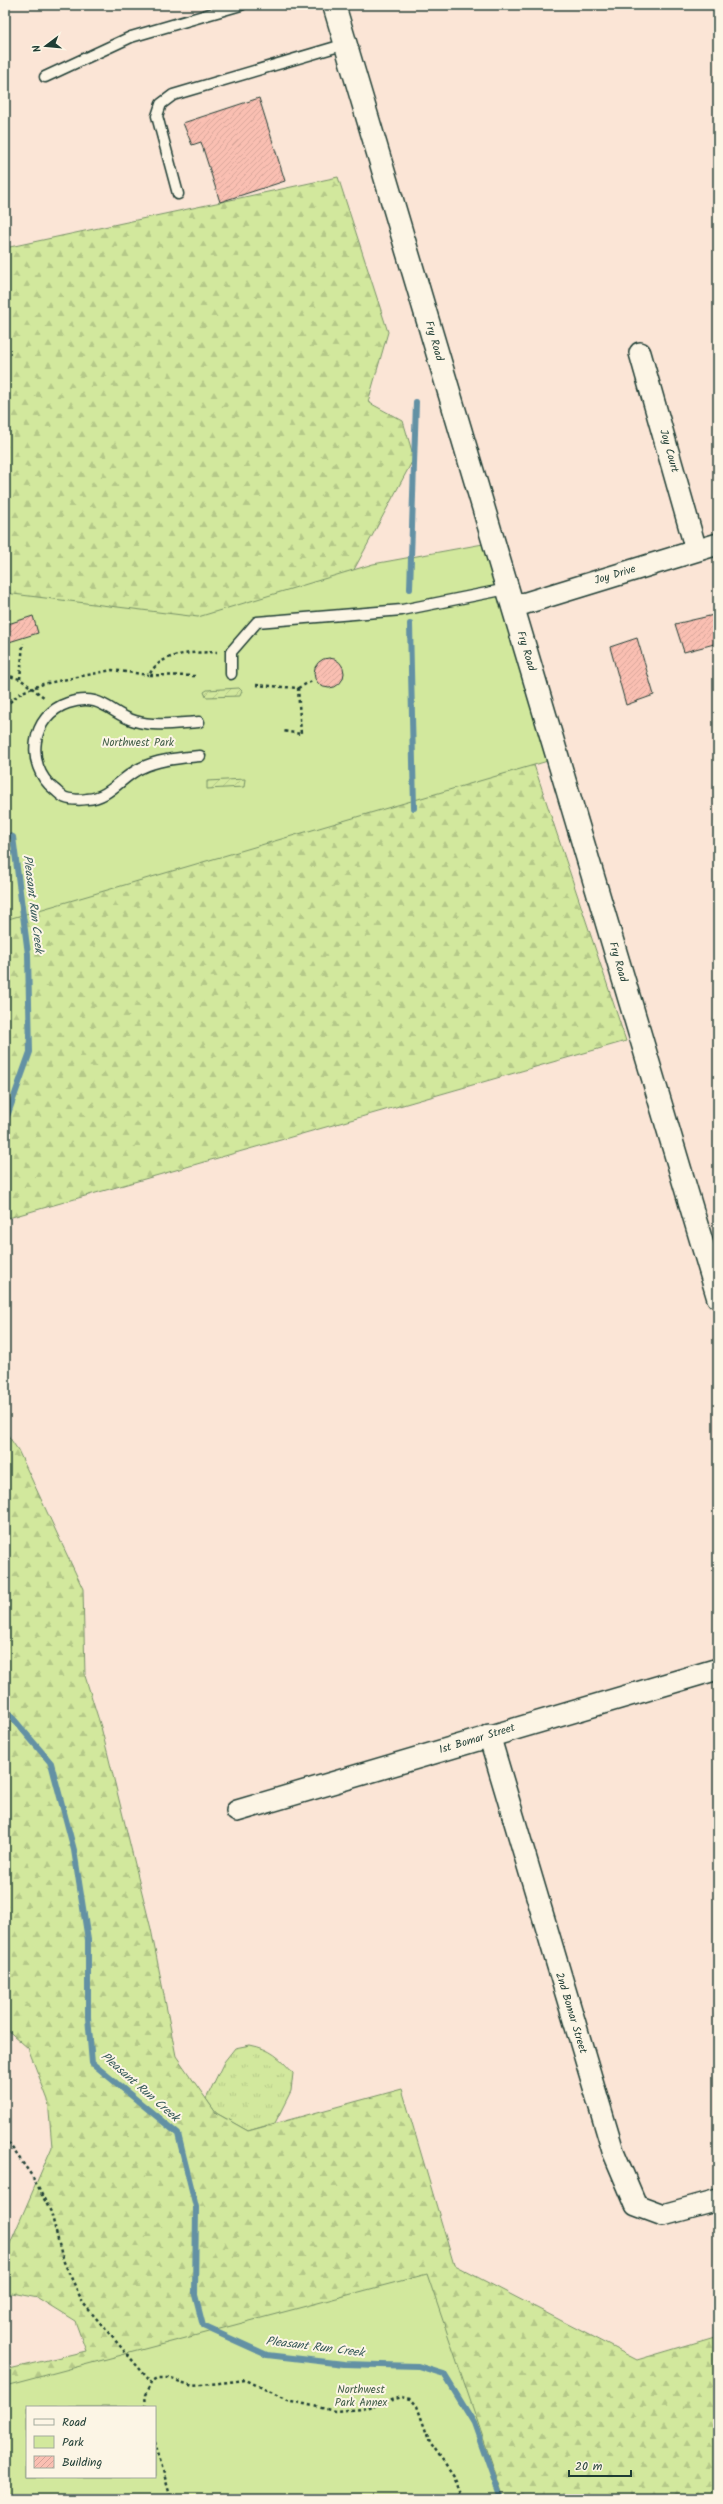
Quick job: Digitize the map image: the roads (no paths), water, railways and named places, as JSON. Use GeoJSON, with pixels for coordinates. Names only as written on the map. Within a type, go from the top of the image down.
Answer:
{"type":"FeatureCollection","features":[{"type":"Feature","properties":{"kind":"street","name":"Fry Road"},"geometry":{"type":"LineString","coordinates":[[334,5],[718,1297]]}},
{"type":"Feature","properties":{"kind":"street","name":"Joy Court"},"geometry":{"type":"LineString","coordinates":[[640,353],[696,550]]}},
{"type":"Feature","properties":{"kind":"street","name":"Joy Drive"},"geometry":{"type":"LineString","coordinates":[[510,598],[718,544]]}},
{"type":"Feature","properties":{"kind":"street","name":"1st Bomar Street"},"geometry":{"type":"LineString","coordinates":[[237,1811],[489,1735],[718,1669]]}},
{"type":"Feature","properties":{"kind":"street","name":"2nd Bomar Street"},"geometry":{"type":"LineString","coordinates":[[489,1735],[613,2151],[636,2206],[663,2215],[718,2200]]}},
{"type":"Feature","properties":{"kind":"lane"},"geometry":{"type":"LineString","coordinates":[[45,77],[131,36],[241,5]]}},
{"type":"Feature","properties":{"kind":"lane"},"geometry":{"type":"LineString","coordinates":[[178,194],[158,116],[161,104],[172,94],[346,44]]}},
{"type":"Feature","properties":{"kind":"lane"},"geometry":{"type":"LineString","coordinates":[[231,674],[231,652],[257,622],[402,610],[510,598]]}},
{"type":"Feature","properties":{"kind":"lane"},"geometry":{"type":"LineString","coordinates":[[199,722],[149,724],[134,721],[100,703],[85,699],[68,703],[47,714],[35,737],[36,761],[47,783],[66,798],[89,799],[110,792],[124,778],[141,768],[170,759],[200,756]]}},
{"type":"Feature","properties":{"kind":"waterway"},"geometry":{"type":"LineString","coordinates":[[410,589],[416,402]]}},
{"type":"Feature","properties":{"kind":"waterway"},"geometry":{"type":"LineString","coordinates":[[410,624],[414,808]]}},
{"type":"Feature","properties":{"kind":"waterway","name":"Pleasant Run Creek"},"geometry":{"type":"LineString","coordinates":[[5,835],[13,837],[28,954],[30,1052],[5,1122]]}},
{"type":"Feature","properties":{"kind":"waterway","name":"Pleasant Run Creek"},"geometry":{"type":"LineString","coordinates":[[5,1709],[51,1763],[74,1850],[88,1940],[88,2017],[92,2063],[178,2134],[196,2207],[195,2295],[203,2326],[267,2355],[344,2364],[418,2366],[444,2374],[474,2423],[501,2499]]}},
{"type":"Feature","properties":{"kind":"park label","name":"Northwest Park"},"geometry":{"type":"Point","coordinates":[138,743]}},
{"type":"Feature","properties":{"kind":"park label","name":"Northwest Park Annex"},"geometry":{"type":"Point","coordinates":[361,2396]}}]}
